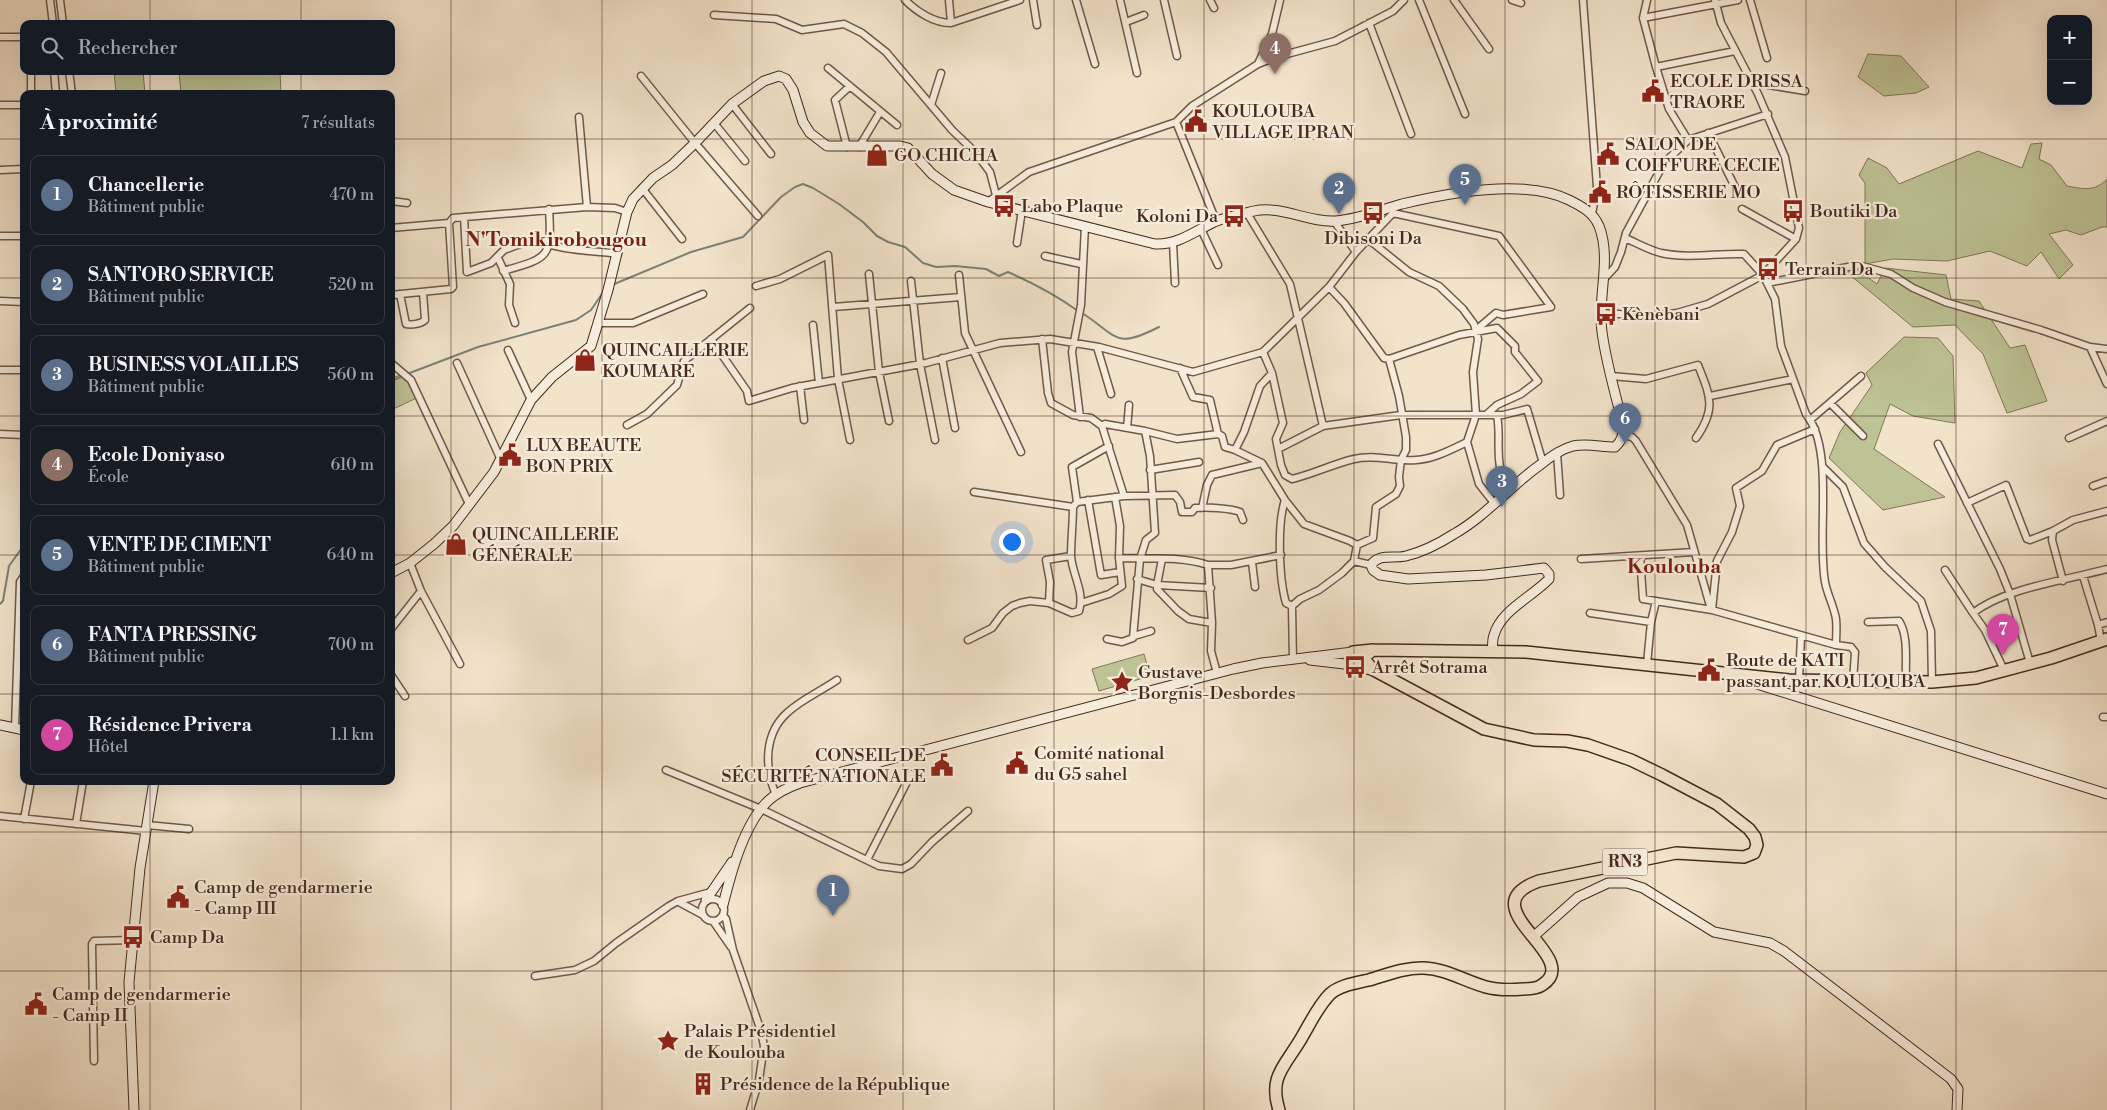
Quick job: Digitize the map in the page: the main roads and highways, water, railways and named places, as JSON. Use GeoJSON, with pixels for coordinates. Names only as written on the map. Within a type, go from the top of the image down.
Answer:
{"type":"FeatureCollection","features":[{"type":"Feature","properties":{"kind":"highway"},"geometry":{"type":"LineString","coordinates":[[1372,670],[1365,660],[1366,656],[1373,650],[1492,651],[1647,664],[1794,680],[1932,682],[1976,678],[2104,640]]}},
{"type":"Feature","properties":{"kind":"highway","name":"RN3"},"geometry":{"type":"LineString","coordinates":[[1279,1110],[1274,1096],[1277,1078],[1322,1004],[1337,989],[1417,968],[1446,972],[1487,987],[1519,990],[1537,987],[1549,978],[1551,968],[1546,954],[1519,918],[1514,908],[1516,896],[1529,884],[1676,853],[1744,857],[1750,855],[1756,849],[1755,837],[1731,814],[1717,804],[1631,760],[1588,745],[1567,741],[1534,740],[1484,728],[1372,670],[1353,664],[1350,657],[1353,652],[1373,650]]}},
{"type":"Feature","properties":{"kind":"waterway"},"geometry":{"type":"LineString","coordinates":[[612,285],[691,252],[743,237],[781,197],[803,184],[839,204],[863,222],[877,236],[888,242],[905,247],[923,263],[936,267],[955,266],[986,269],[999,276],[1008,272],[1044,290],[1078,311]]}},
{"type":"Feature","properties":{"kind":"waterway"},"geometry":{"type":"LineString","coordinates":[[407,374],[478,347],[576,320],[591,310],[606,288]]}},
{"type":"Feature","properties":{"kind":"waterway"},"geometry":{"type":"LineString","coordinates":[[1082,313],[1110,334],[1124,339],[1133,338],[1159,327]]}},
{"type":"Feature","properties":{"kind":"waterway"},"geometry":{"type":"LineString","coordinates":[[395,379],[403,376]]}},
{"type":"Feature","properties":{"kind":"waterway"},"geometry":{"type":"LineString","coordinates":[[0,604],[3,601],[9,566],[20,551]]}},
{"type":"Feature","properties":{"kind":"place","name":"Ecole Doniyaso"},"geometry":{"type":"Point","coordinates":[1275,74]}},
{"type":"Feature","properties":{"kind":"place","name":"ECOLE DRISSA TRAORE"},"geometry":{"type":"Point","coordinates":[1653,91]}},
{"type":"Feature","properties":{"kind":"place","name":"KOULOUBA VILLAGE IPRAN"},"geometry":{"type":"Point","coordinates":[1196,121]}},
{"type":"Feature","properties":{"kind":"place","name":"SALON DE COIFFURE CECIE"},"geometry":{"type":"Point","coordinates":[1608,154]}},
{"type":"Feature","properties":{"kind":"place","name":"GO CHICHA"},"geometry":{"type":"Point","coordinates":[877,155]}},
{"type":"Feature","properties":{"kind":"place","name":"RÔTISSERIE MO"},"geometry":{"type":"Point","coordinates":[1600,192]}},
{"type":"Feature","properties":{"kind":"place","name":"VENTE DE CIMENT"},"geometry":{"type":"Point","coordinates":[1465,205]}},
{"type":"Feature","properties":{"kind":"place","name":"Labo Plaque"},"geometry":{"type":"Point","coordinates":[1004,206]}},
{"type":"Feature","properties":{"kind":"place","name":"Boutiki Da"},"geometry":{"type":"Point","coordinates":[1793,211]}},
{"type":"Feature","properties":{"kind":"place","name":"Dibisoni Da"},"geometry":{"type":"Point","coordinates":[1373,213]}},
{"type":"Feature","properties":{"kind":"place","name":"SANTORO SERVICE"},"geometry":{"type":"Point","coordinates":[1339,214]}},
{"type":"Feature","properties":{"kind":"place","name":"Koloni Da"},"geometry":{"type":"Point","coordinates":[1234,216]}},
{"type":"Feature","properties":{"kind":"place","name":"Terrain Da"},"geometry":{"type":"Point","coordinates":[1768,269]}},
{"type":"Feature","properties":{"kind":"place","name":"Kènèbani"},"geometry":{"type":"Point","coordinates":[1606,314]}},
{"type":"Feature","properties":{"kind":"place","name":"QUINCAILLERIE KOUMARE"},"geometry":{"type":"Point","coordinates":[585,360]}},
{"type":"Feature","properties":{"kind":"place","name":"FANTA PRESSING"},"geometry":{"type":"Point","coordinates":[1625,444]}},
{"type":"Feature","properties":{"kind":"place","name":"LUX BEAUTE BON PRIX"},"geometry":{"type":"Point","coordinates":[510,455]}},
{"type":"Feature","properties":{"kind":"place","name":"BUSINESS VOLAILLES"},"geometry":{"type":"Point","coordinates":[1502,507]}},
{"type":"Feature","properties":{"kind":"place","name":"QUINCAILLERIE GÉNÉRALE"},"geometry":{"type":"Point","coordinates":[456,544]}},
{"type":"Feature","properties":{"kind":"place","name":"Résidence Privera"},"geometry":{"type":"Point","coordinates":[2003,655]}},
{"type":"Feature","properties":{"kind":"place","name":"Arrêt Sotrama"},"geometry":{"type":"Point","coordinates":[1355,667]}},
{"type":"Feature","properties":{"kind":"place","name":"Route de KATI passant par KOULOUBA"},"geometry":{"type":"Point","coordinates":[1709,670]}},
{"type":"Feature","properties":{"kind":"place","name":"Gustave Borgnis-Desbordes"},"geometry":{"type":"Point","coordinates":[1122,682]}},
{"type":"Feature","properties":{"kind":"place","name":"Comité national du G5 sahel"},"geometry":{"type":"Point","coordinates":[1017,763]}},
{"type":"Feature","properties":{"kind":"place","name":"CONSEIL DE SÉCURITÉ NATIONALE"},"geometry":{"type":"Point","coordinates":[942,765]}},
{"type":"Feature","properties":{"kind":"place","name":"Camp de gendarmerie - Camp III"},"geometry":{"type":"Point","coordinates":[178,897]}},
{"type":"Feature","properties":{"kind":"place","name":"Chancellerie"},"geometry":{"type":"Point","coordinates":[833,916]}},
{"type":"Feature","properties":{"kind":"place","name":"Camp Da"},"geometry":{"type":"Point","coordinates":[133,937]}},
{"type":"Feature","properties":{"kind":"place","name":"Camp de gendarmerie - Camp II"},"geometry":{"type":"Point","coordinates":[36,1004]}},
{"type":"Feature","properties":{"kind":"place","name":"Palais Présidentiel de Koulouba"},"geometry":{"type":"Point","coordinates":[668,1041]}},
{"type":"Feature","properties":{"kind":"place","name":"Présidence de la République"},"geometry":{"type":"Point","coordinates":[703,1084]}},
{"type":"Feature","properties":{"kind":"district","name":"N'Tomikirobougou"},"geometry":{"type":"Point","coordinates":[556,240]}},
{"type":"Feature","properties":{"kind":"district","name":"Koulouba"},"geometry":{"type":"Point","coordinates":[1674,567]}}]}
